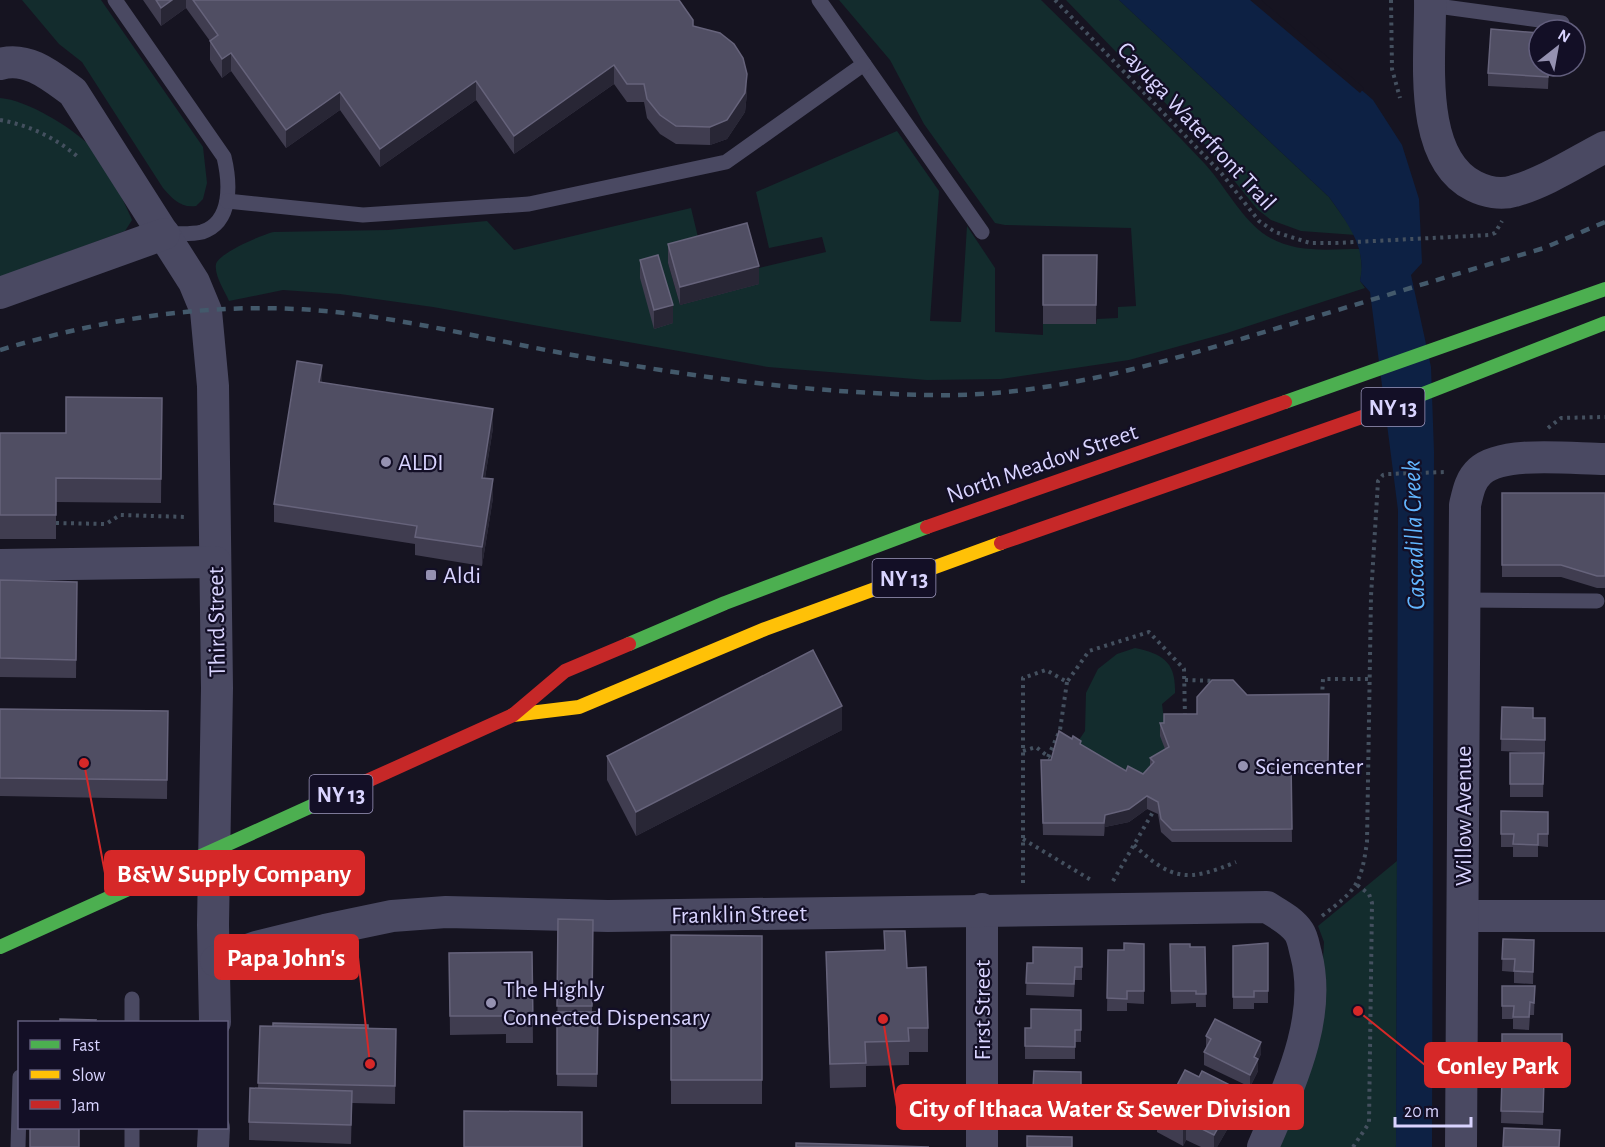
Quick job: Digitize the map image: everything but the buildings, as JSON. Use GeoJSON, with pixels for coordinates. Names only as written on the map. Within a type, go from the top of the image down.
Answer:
{"type":"FeatureCollection","features":[{"type":"Feature","properties":{"kind":"highway","name":"North Meadow Street"},"geometry":{"type":"LineString","coordinates":[[0,947],[215,852],[513,715],[565,671],[725,603],[977,508],[1474,337],[1605,289]]}},
{"type":"Feature","properties":{"kind":"highway","name":"North Meadow Street"},"geometry":{"type":"LineString","coordinates":[[513,715],[579,707],[776,626],[1015,538],[1489,371],[1605,323]]}},
{"type":"Feature","properties":{"kind":"street"},"geometry":{"type":"LineString","coordinates":[[1430,2],[1433,124],[1442,153],[1458,177],[1494,192],[1512,192],[1605,147]]}},
{"type":"Feature","properties":{"kind":"street","name":"Third Street"},"geometry":{"type":"LineString","coordinates":[[0,64],[9,62],[30,65],[48,73],[73,92],[194,282],[206,310],[213,376],[215,1021]]}},
{"type":"Feature","properties":{"kind":"street"},"geometry":{"type":"LineString","coordinates":[[0,293],[164,234]]}},
{"type":"Feature","properties":{"kind":"street","name":"Willow Avenue"},"geometry":{"type":"LineString","coordinates":[[1461,1147],[1465,505],[1469,486],[1480,471],[1497,460],[1605,459]]}},
{"type":"Feature","properties":{"kind":"street"},"geometry":{"type":"LineString","coordinates":[[0,565],[214,562]]}},
{"type":"Feature","properties":{"kind":"street","name":"Franklin Street"},"geometry":{"type":"LineString","coordinates":[[216,961],[256,947],[325,930],[392,916],[446,912],[608,916],[982,909],[1267,907],[1287,920],[1301,934]]}},
{"type":"Feature","properties":{"kind":"street","name":"First Street"},"geometry":{"type":"LineString","coordinates":[[982,909],[982,1147]]}},
{"type":"Feature","properties":{"kind":"street"},"geometry":{"type":"LineString","coordinates":[[1463,916],[1605,916]]}},
{"type":"Feature","properties":{"kind":"street"},"geometry":{"type":"LineString","coordinates":[[1263,1147],[1295,1070],[1306,1027],[1311,974],[1301,934]]}},
{"type":"Feature","properties":{"kind":"street"},"geometry":{"type":"LineString","coordinates":[[213,1147],[214,1129]]}},
{"type":"Feature","properties":{"kind":"lane"},"geometry":{"type":"LineString","coordinates":[[115,0],[224,157],[229,177],[227,201],[221,217],[203,231],[164,234]]}},
{"type":"Feature","properties":{"kind":"lane"},"geometry":{"type":"LineString","coordinates":[[819,0],[982,232]]}},
{"type":"Feature","properties":{"kind":"lane"},"geometry":{"type":"LineString","coordinates":[[1430,2],[1531,18]]}},
{"type":"Feature","properties":{"kind":"lane"},"geometry":{"type":"LineString","coordinates":[[227,201],[363,215],[529,204],[726,162],[864,64]]}},
{"type":"Feature","properties":{"kind":"lane"},"geometry":{"type":"LineString","coordinates":[[1464,600],[1597,602]]}},
{"type":"Feature","properties":{"kind":"lane"},"geometry":{"type":"LineString","coordinates":[[132,999],[132,1021]]}},
{"type":"Feature","properties":{"kind":"lane"},"geometry":{"type":"LineString","coordinates":[[18,1147],[19,1129]]}},
{"type":"Feature","properties":{"kind":"lane"},"geometry":{"type":"LineString","coordinates":[[132,1129],[132,1147]]}},
{"type":"Feature","properties":{"kind":"path","name":"Cayuga Waterfront Trail"},"geometry":{"type":"LineString","coordinates":[[1055,0],[1222,174],[1259,221],[1275,232],[1290,238],[1336,243],[1430,240],[1489,235],[1495,233],[1503,219]]}},
{"type":"Feature","properties":{"kind":"path"},"geometry":{"type":"LineString","coordinates":[[0,120],[20,123],[51,138],[84,163]]}},
{"type":"Feature","properties":{"kind":"path"},"geometry":{"type":"LineString","coordinates":[[1540,433],[1561,418],[1605,417]]}},
{"type":"Feature","properties":{"kind":"path"},"geometry":{"type":"LineString","coordinates":[[1301,934],[1347,897],[1357,885],[1363,871],[1367,842],[1374,522],[1378,481],[1383,475],[1388,474],[1436,473]]}},
{"type":"Feature","properties":{"kind":"path"},"geometry":{"type":"LineString","coordinates":[[56,523],[106,524],[120,515],[189,517]]}},
{"type":"Feature","properties":{"kind":"path"},"geometry":{"type":"LineString","coordinates":[[1023,751],[1036,747],[1050,759],[1060,730],[1067,682],[1089,651],[1149,632],[1184,669],[1185,726]]}},
{"type":"Feature","properties":{"kind":"path"},"geometry":{"type":"LineString","coordinates":[[1023,884],[1023,678],[1046,670],[1067,682]]}},
{"type":"Feature","properties":{"kind":"path"},"geometry":{"type":"LineString","coordinates":[[1312,702],[1323,701],[1323,679],[1370,679]]}},
{"type":"Feature","properties":{"kind":"path"},"geometry":{"type":"LineString","coordinates":[[1185,680],[1217,681]]}},
{"type":"Feature","properties":{"kind":"path"},"geometry":{"type":"LineString","coordinates":[[1112,883],[1153,812]]}},
{"type":"Feature","properties":{"kind":"path"},"geometry":{"type":"LineString","coordinates":[[1023,838],[1097,883]]}},
{"type":"Feature","properties":{"kind":"path"},"geometry":{"type":"LineString","coordinates":[[1134,845],[1155,865],[1173,874],[1211,873],[1236,862]]}},
{"type":"Feature","properties":{"kind":"path"},"geometry":{"type":"LineString","coordinates":[[1353,1147],[1369,1123],[1372,1009],[1372,903],[1369,894],[1357,885]]}},
{"type":"Feature","properties":{"kind":"green space"},"geometry":{"type":"Polygon","coordinates":[[[22,0],[101,0],[203,147],[207,183],[203,199],[196,206],[181,204],[163,188],[82,62],[59,44],[22,0]]]}},
{"type":"Feature","properties":{"kind":"green space"},"geometry":{"type":"Polygon","coordinates":[[[839,0],[1041,0],[1205,164],[1241,212],[1258,229],[1267,236],[1289,246],[1324,250],[1360,249],[1362,270],[1360,281],[1365,288],[1227,333],[1129,360],[1001,379],[927,380],[768,367],[433,307],[340,294],[283,290],[229,301],[220,283],[216,269],[219,260],[242,245],[274,232],[388,230],[487,221],[514,250],[691,208],[702,254],[668,263],[680,305],[758,284],[755,269],[826,252],[822,237],[769,248],[756,192],[897,131],[939,191],[930,321],[961,322],[967,226],[995,268],[995,332],[1043,335],[1043,324],[1096,324],[1097,319],[1118,318],[1118,307],[1136,306],[1131,228],[995,223],[924,124],[890,60],[839,0]]]}},
{"type":"Feature","properties":{"kind":"green space"},"geometry":{"type":"Polygon","coordinates":[[[1066,0],[1119,0],[1329,197],[1356,235],[1301,231],[1271,220],[1257,209],[1203,142],[1066,0]]]}},
{"type":"Feature","properties":{"kind":"green space"},"geometry":{"type":"Polygon","coordinates":[[[0,98],[35,109],[72,131],[90,146],[107,171],[132,220],[125,231],[0,277],[0,98]]]}},
{"type":"Feature","properties":{"kind":"green space"},"geometry":{"type":"Polygon","coordinates":[[[1135,648],[1153,653],[1166,661],[1175,682],[1175,693],[1162,704],[1169,759],[1143,787],[1073,749],[1085,731],[1086,693],[1098,669],[1117,654],[1135,648]]]}},
{"type":"Feature","properties":{"kind":"green space"},"geometry":{"type":"Polygon","coordinates":[[[1397,861],[1396,1147],[1277,1147],[1319,1032],[1324,942],[1318,926],[1397,861]]]}},
{"type":"Feature","properties":{"kind":"water","name":"Cascadilla Creek"},"geometry":{"type":"Polygon","coordinates":[[[1119,0],[1258,0],[1373,100],[1402,145],[1419,199],[1422,263],[1411,275],[1431,367],[1434,452],[1432,1147],[1396,1147],[1398,510],[1370,292],[1360,281],[1361,257],[1349,226],[1329,197],[1119,0]]]}},
{"type":"Feature","properties":{"kind":"pier"},"geometry":{"type":"Polygon","coordinates":[[[1250,0],[1261,0],[1364,88],[1360,93],[1250,0]]]}},
{"type":"Feature","properties":{"kind":"railway"},"geometry":{"type":"LineString","coordinates":[[0,350],[73,331],[146,317],[221,309],[296,309],[359,315],[421,325],[593,359],[737,381],[834,390],[930,395],[1017,391],[1103,376],[1188,354],[1544,248],[1605,222]]}},
{"type":"Feature","properties":{"kind":"traffic: fast"},"geometry":{"type":"LineString","coordinates":[[1285,402],[1605,289]]}},
{"type":"Feature","properties":{"kind":"traffic: fast"},"geometry":{"type":"LineString","coordinates":[[1382,410],[1605,323]]}},
{"type":"Feature","properties":{"kind":"traffic: fast"},"geometry":{"type":"LineString","coordinates":[[629,644],[725,603],[927,527]]}},
{"type":"Feature","properties":{"kind":"traffic: fast"},"geometry":{"type":"LineString","coordinates":[[0,947],[367,781]]}},
{"type":"Feature","properties":{"kind":"traffic: slow"},"geometry":{"type":"LineString","coordinates":[[513,715],[579,707],[765,629],[1001,543]]}},
{"type":"Feature","properties":{"kind":"traffic: jam"},"geometry":{"type":"LineString","coordinates":[[927,527],[1285,402]]}},
{"type":"Feature","properties":{"kind":"traffic: jam"},"geometry":{"type":"LineString","coordinates":[[1001,543],[1382,410]]}},
{"type":"Feature","properties":{"kind":"traffic: jam"},"geometry":{"type":"LineString","coordinates":[[367,781],[513,715],[565,671],[629,644]]}},
{"type":"Feature","properties":{"kind":"place","name":"ALDI"},"geometry":{"type":"Point","coordinates":[386,462]}},
{"type":"Feature","properties":{"kind":"place","name":"Aldi"},"geometry":{"type":"Point","coordinates":[431,575]}},
{"type":"Feature","properties":{"kind":"place","name":"B&W Supply Company"},"geometry":{"type":"Point","coordinates":[84,763]}},
{"type":"Feature","properties":{"kind":"place","name":"Sciencenter"},"geometry":{"type":"Point","coordinates":[1243,766]}},
{"type":"Feature","properties":{"kind":"place","name":"The Highly Connected Dispensary"},"geometry":{"type":"Point","coordinates":[491,1003]}},
{"type":"Feature","properties":{"kind":"place","name":"Conley Park"},"geometry":{"type":"Point","coordinates":[1358,1011]}},
{"type":"Feature","properties":{"kind":"place","name":"City of Ithaca Water & Sewer Division"},"geometry":{"type":"Point","coordinates":[883,1019]}},
{"type":"Feature","properties":{"kind":"place","name":"Papa John's"},"geometry":{"type":"Point","coordinates":[370,1064]}}]}
